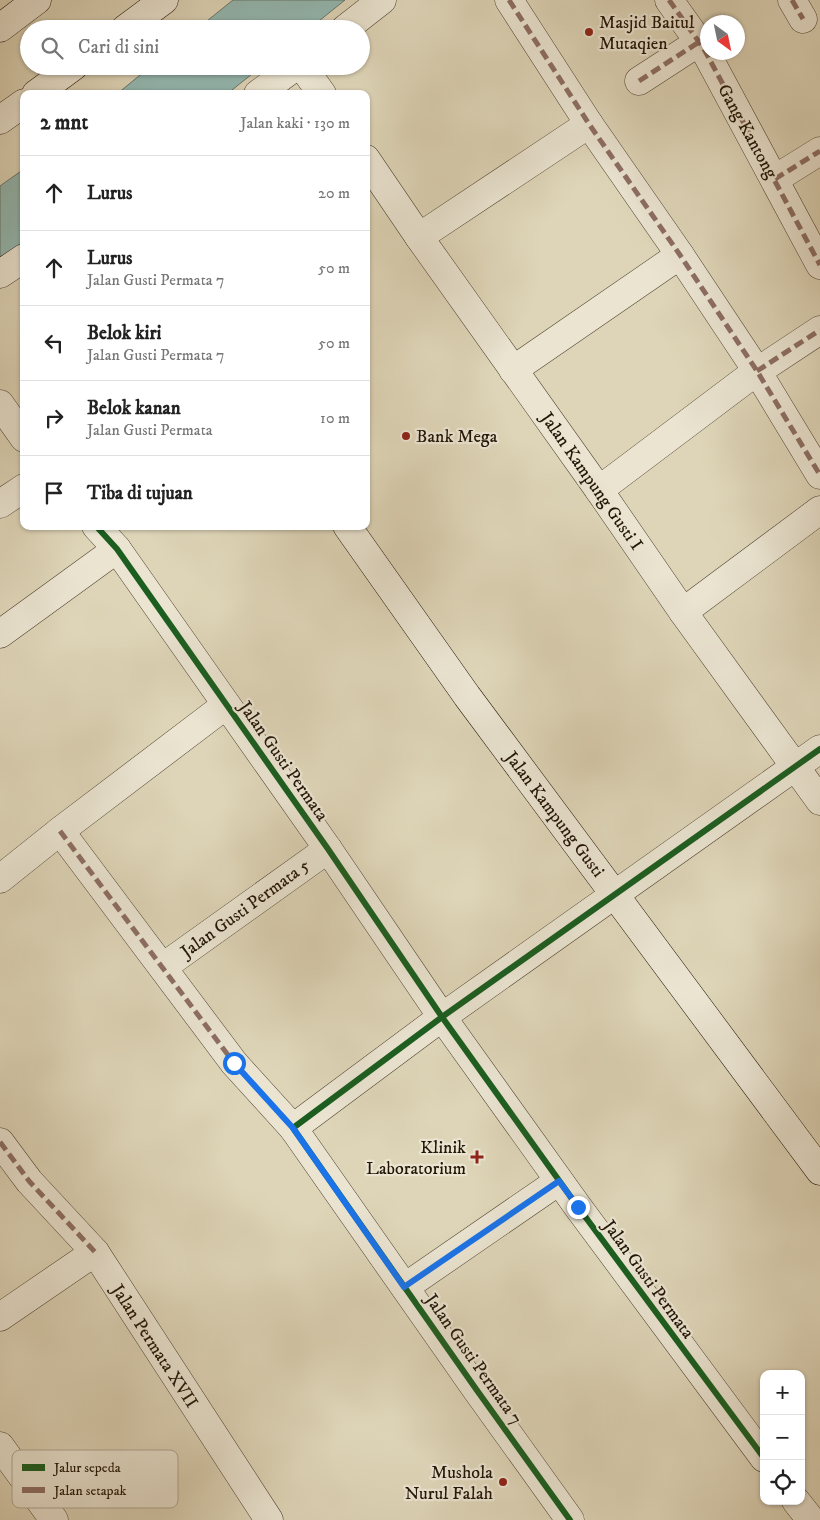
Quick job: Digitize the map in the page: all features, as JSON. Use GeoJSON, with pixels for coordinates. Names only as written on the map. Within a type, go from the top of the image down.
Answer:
{"type":"FeatureCollection","features":[{"type":"Feature","properties":{"kind":"street"},"geometry":{"type":"LineString","coordinates":[[0,28],[37,0]]}},
{"type":"Feature","properties":{"kind":"street"},"geometry":{"type":"LineString","coordinates":[[137,20],[164,0]]}},
{"type":"Feature","properties":{"kind":"street"},"geometry":{"type":"LineString","coordinates":[[356,20],[382,0]]}},
{"type":"Feature","properties":{"kind":"street"},"geometry":{"type":"LineString","coordinates":[[509,0],[589,124],[680,255],[757,371],[820,475]]}},
{"type":"Feature","properties":{"kind":"street","name":"Gang Kantong"},"geometry":{"type":"LineString","coordinates":[[669,0],[699,42],[820,265]]}},
{"type":"Feature","properties":{"kind":"street"},"geometry":{"type":"LineString","coordinates":[[639,81],[699,42]]}},
{"type":"Feature","properties":{"kind":"street"},"geometry":{"type":"LineString","coordinates":[[41,90],[62,75]]}},
{"type":"Feature","properties":{"kind":"street"},"geometry":{"type":"LineString","coordinates":[[263,90],[284,75]]}},
{"type":"Feature","properties":{"kind":"street"},"geometry":{"type":"LineString","coordinates":[[308,75],[319,90]]}},
{"type":"Feature","properties":{"kind":"street"},"geometry":{"type":"LineString","coordinates":[[0,120],[20,106]]}},
{"type":"Feature","properties":{"kind":"street"},"geometry":{"type":"LineString","coordinates":[[419,237],[589,124]]}},
{"type":"Feature","properties":{"kind":"street"},"geometry":{"type":"LineString","coordinates":[[775,179],[820,151]]}},
{"type":"Feature","properties":{"kind":"street","name":"Jalan Kampung Gusti I"},"geometry":{"type":"LineString","coordinates":[[370,165],[683,612],[820,802]]}},
{"type":"Feature","properties":{"kind":"street"},"geometry":{"type":"LineString","coordinates":[[513,370],[680,255]]}},
{"type":"Feature","properties":{"kind":"street"},"geometry":{"type":"LineString","coordinates":[[0,274],[20,261]]}},
{"type":"Feature","properties":{"kind":"street"},"geometry":{"type":"LineString","coordinates":[[599,490],[757,371],[820,330]]}},
{"type":"Feature","properties":{"kind":"street"},"geometry":{"type":"LineString","coordinates":[[0,404],[20,432]]}},
{"type":"Feature","properties":{"kind":"street"},"geometry":{"type":"LineString","coordinates":[[0,504],[20,491]]}},
{"type":"Feature","properties":{"kind":"street"},"geometry":{"type":"LineString","coordinates":[[683,612],[820,510]]}},
{"type":"Feature","properties":{"kind":"street","name":"Jalan Gusti Permata"},"geometry":{"type":"LineString","coordinates":[[100,530],[117,549],[328,849],[442,1018],[559,1181],[760,1453]]}},
{"type":"Feature","properties":{"kind":"street","name":"Jalan Kampung Gusti"},"geometry":{"type":"LineString","coordinates":[[350,530],[467,696],[820,1171]]}},
{"type":"Feature","properties":{"kind":"street"},"geometry":{"type":"LineString","coordinates":[[0,634],[117,549]]}},
{"type":"Feature","properties":{"kind":"street"},"geometry":{"type":"LineString","coordinates":[[0,879],[226,705]]}},
{"type":"Feature","properties":{"kind":"street"},"geometry":{"type":"LineString","coordinates":[[299,1124],[442,1018],[820,749]]}},
{"type":"Feature","properties":{"kind":"street","name":"Jalan Gusti Permata 7"},"geometry":{"type":"LineString","coordinates":[[60,831],[234,1063],[299,1124],[404,1287],[570,1520]]}},
{"type":"Feature","properties":{"kind":"street","name":"Jalan Gusti Permata 5"},"geometry":{"type":"LineString","coordinates":[[163,968],[328,849]]}},
{"type":"Feature","properties":{"kind":"street","name":"Jalan Permata XVII"},"geometry":{"type":"LineString","coordinates":[[0,1142],[29,1181],[95,1252],[269,1520]]}},
{"type":"Feature","properties":{"kind":"street","name":"Jalan Gusti Permata 7"},"geometry":{"type":"LineString","coordinates":[[404,1287],[559,1181]]}},
{"type":"Feature","properties":{"kind":"street"},"geometry":{"type":"LineString","coordinates":[[0,1317],[95,1252]]}},
{"type":"Feature","properties":{"kind":"street"},"geometry":{"type":"LineString","coordinates":[[0,1446],[12,1463]]}},
{"type":"Feature","properties":{"kind":"street"},"geometry":{"type":"LineString","coordinates":[[799,1505],[810,1520]]}},
{"type":"Feature","properties":{"kind":"street"},"geometry":{"type":"LineString","coordinates":[[44,1508],[53,1520]]}},
{"type":"Feature","properties":{"kind":"water"},"geometry":{"type":"Polygon","coordinates":[[[233,0],[345,0],[320,20],[208,20],[233,0]]]}},
{"type":"Feature","properties":{"kind":"water"},"geometry":{"type":"Polygon","coordinates":[[[140,75],[251,75],[232,90],[122,90],[140,75]]]}},
{"type":"Feature","properties":{"kind":"water"},"geometry":{"type":"Polygon","coordinates":[[[20,172],[20,256],[0,269],[0,186],[20,172]]]}},
{"type":"Feature","properties":{"kind":"marked path"},"geometry":{"type":"LineString","coordinates":[[509,0],[589,124],[680,255],[757,371],[820,475]]}},
{"type":"Feature","properties":{"kind":"marked path"},"geometry":{"type":"LineString","coordinates":[[669,0],[704,49],[820,265]]}},
{"type":"Feature","properties":{"kind":"marked path"},"geometry":{"type":"LineString","coordinates":[[792,0],[803,19]]}},
{"type":"Feature","properties":{"kind":"marked path"},"geometry":{"type":"LineString","coordinates":[[639,81],[699,42]]}},
{"type":"Feature","properties":{"kind":"marked path"},"geometry":{"type":"LineString","coordinates":[[775,179],[820,151]]}},
{"type":"Feature","properties":{"kind":"marked path"},"geometry":{"type":"LineString","coordinates":[[757,371],[820,330]]}},
{"type":"Feature","properties":{"kind":"marked path"},"geometry":{"type":"LineString","coordinates":[[60,831],[234,1063],[293,1128]]}},
{"type":"Feature","properties":{"kind":"marked path"},"geometry":{"type":"LineString","coordinates":[[0,1142],[29,1181],[95,1252]]}},
{"type":"Feature","properties":{"kind":"cycle path"},"geometry":{"type":"LineString","coordinates":[[100,530],[117,549],[328,849],[442,1017],[578,1207],[760,1453]]}},
{"type":"Feature","properties":{"kind":"cycle path"},"geometry":{"type":"LineString","coordinates":[[570,1520],[293,1128],[442,1017],[820,749]]}},
{"type":"Feature","properties":{"kind":"place","name":"Masjid Baitul Mutaqien"},"geometry":{"type":"Point","coordinates":[589,32]}},
{"type":"Feature","properties":{"kind":"place","name":"Bank Mega"},"geometry":{"type":"Point","coordinates":[406,436]}},
{"type":"Feature","properties":{"kind":"place","name":"Klinik Laboratorium"},"geometry":{"type":"Point","coordinates":[477,1157]}},
{"type":"Feature","properties":{"kind":"place","name":"Mushola Nurul Falah"},"geometry":{"type":"Point","coordinates":[503,1482]}},
{"type":"Feature","properties":{"kind":"route"},"geometry":{"type":"LineString","coordinates":[[234,1063],[293,1128],[404,1287],[559,1181],[578,1207]]}}]}
